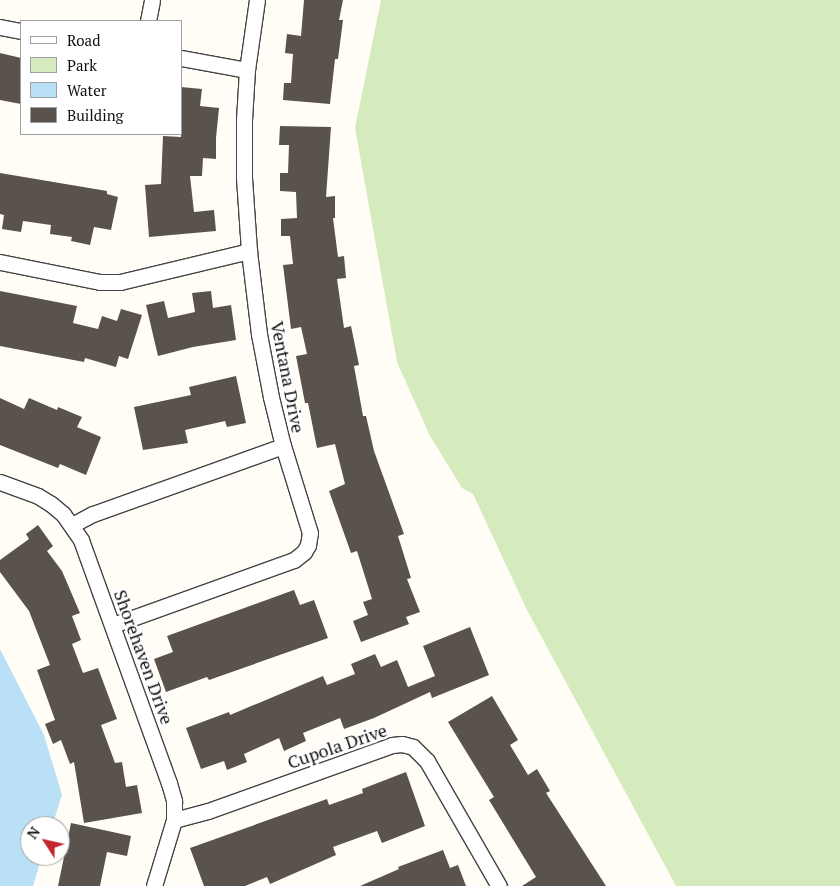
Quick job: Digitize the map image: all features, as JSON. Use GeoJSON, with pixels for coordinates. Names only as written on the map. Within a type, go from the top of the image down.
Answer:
{"type":"FeatureCollection","features":[{"type":"Feature","properties":{"kind":"street"},"geometry":{"type":"LineString","coordinates":[[148,20],[152,0]]}},
{"type":"Feature","properties":{"kind":"street","name":"Ventana Drive"},"geometry":{"type":"LineString","coordinates":[[113,625],[294,560],[304,552],[308,545],[310,533],[283,446],[259,334],[249,252],[244,177],[247,70],[256,0]]}},
{"type":"Feature","properties":{"kind":"street"},"geometry":{"type":"LineString","coordinates":[[0,27],[20,31]]}},
{"type":"Feature","properties":{"kind":"street"},"geometry":{"type":"LineString","coordinates":[[182,58],[247,70]]}},
{"type":"Feature","properties":{"kind":"street"},"geometry":{"type":"LineString","coordinates":[[0,262],[100,282],[120,282],[249,252]]}},
{"type":"Feature","properties":{"kind":"street"},"geometry":{"type":"LineString","coordinates":[[72,525],[92,514],[283,446]]}},
{"type":"Feature","properties":{"kind":"street","name":"Shorehaven Drive"},"geometry":{"type":"LineString","coordinates":[[0,482],[38,496],[63,514],[81,540],[113,625],[174,802],[174,820],[154,886]]}},
{"type":"Feature","properties":{"kind":"street","name":"Cupola Drive"},"geometry":{"type":"LineString","coordinates":[[174,820],[208,812],[392,745],[402,744],[421,753],[427,761],[499,886]]}},
{"type":"Feature","properties":{"kind":"green space"},"geometry":{"type":"Polygon","coordinates":[[[381,0],[840,0],[840,886],[676,886],[527,610],[473,494],[462,488],[430,436],[397,362],[355,128],[381,0]]]}},
{"type":"Feature","properties":{"kind":"water"},"geometry":{"type":"Polygon","coordinates":[[[0,649],[44,735],[62,795],[55,816],[20,816],[20,866],[39,866],[33,886],[0,886],[0,649]]]}},
{"type":"Feature","properties":{"kind":"building"},"geometry":{"type":"Polygon","coordinates":[[[304,0],[343,0],[339,20],[343,20],[338,59],[335,59],[330,104],[283,100],[284,83],[291,83],[293,54],[285,53],[287,34],[301,36],[304,0]]]}},
{"type":"Feature","properties":{"kind":"building"},"geometry":{"type":"Polygon","coordinates":[[[0,53],[20,58],[20,104],[0,100],[0,53]]]}},
{"type":"Feature","properties":{"kind":"building"},"geometry":{"type":"Polygon","coordinates":[[[182,87],[202,89],[200,106],[219,108],[216,159],[203,158],[202,176],[190,176],[194,212],[214,210],[216,231],[149,237],[145,185],[161,184],[163,136],[181,137],[182,87]]]}},
{"type":"Feature","properties":{"kind":"building"},"geometry":{"type":"Polygon","coordinates":[[[280,126],[331,127],[326,197],[335,196],[335,218],[333,218],[338,257],[344,256],[346,278],[337,279],[344,328],[351,326],[359,365],[354,366],[363,416],[366,416],[374,451],[404,534],[398,536],[411,578],[407,579],[420,612],[406,617],[409,624],[361,642],[353,621],[368,615],[363,602],[372,599],[357,551],[351,553],[329,491],[345,484],[335,444],[317,448],[308,403],[305,403],[296,356],[307,354],[301,327],[291,329],[283,265],[293,264],[290,236],[281,236],[281,219],[297,218],[296,192],[280,191],[280,173],[288,173],[289,145],[279,145],[280,126]]]}},
{"type":"Feature","properties":{"kind":"building"},"geometry":{"type":"Polygon","coordinates":[[[0,173],[107,191],[107,194],[118,197],[111,230],[94,227],[90,245],[71,241],[72,237],[50,234],[51,225],[23,221],[21,232],[2,229],[4,215],[0,214],[0,173]]]}},
{"type":"Feature","properties":{"kind":"building"},"geometry":{"type":"Polygon","coordinates":[[[0,291],[77,306],[73,323],[98,329],[102,316],[117,321],[121,309],[142,315],[128,359],[119,356],[116,367],[85,358],[84,362],[0,346],[0,291]]]}},
{"type":"Feature","properties":{"kind":"building"},"geometry":{"type":"Polygon","coordinates":[[[211,291],[213,308],[231,305],[236,340],[193,347],[158,356],[146,305],[164,301],[168,318],[195,312],[192,293],[211,291]]]}},
{"type":"Feature","properties":{"kind":"building"},"geometry":{"type":"Polygon","coordinates":[[[236,376],[246,423],[227,427],[225,421],[185,430],[188,443],[143,450],[134,407],[191,395],[189,387],[236,376]]]}},
{"type":"Feature","properties":{"kind":"building"},"geometry":{"type":"Polygon","coordinates":[[[0,398],[24,409],[29,398],[57,410],[58,407],[82,417],[77,427],[101,437],[86,475],[60,464],[58,468],[0,445],[0,398]]]}},
{"type":"Feature","properties":{"kind":"building"},"geometry":{"type":"Polygon","coordinates":[[[38,525],[53,546],[47,551],[62,571],[80,613],[72,616],[81,640],[72,644],[83,673],[98,668],[117,719],[101,725],[115,763],[122,762],[126,787],[137,785],[142,813],[84,823],[74,762],[70,764],[61,740],[53,744],[45,724],[55,720],[37,670],[50,665],[29,611],[0,572],[0,560],[29,539],[26,534],[38,525]]]}},
{"type":"Feature","properties":{"kind":"building"},"geometry":{"type":"Polygon","coordinates":[[[294,590],[300,605],[314,600],[328,638],[209,680],[207,677],[166,692],[154,659],[173,652],[167,636],[294,590]]]}},
{"type":"Feature","properties":{"kind":"building"},"geometry":{"type":"Polygon","coordinates":[[[470,627],[489,675],[432,698],[430,692],[374,718],[344,729],[340,718],[303,733],[306,741],[284,751],[279,738],[244,754],[247,762],[227,770],[224,761],[201,769],[186,728],[229,712],[230,715],[323,676],[327,685],[355,674],[351,664],[375,654],[381,667],[397,660],[408,687],[435,676],[423,646],[470,627]]]}},
{"type":"Feature","properties":{"kind":"building"},"geometry":{"type":"Polygon","coordinates":[[[492,696],[518,740],[510,745],[528,775],[537,769],[550,791],[546,793],[606,886],[522,886],[536,877],[489,800],[494,797],[448,722],[492,696]]]}},
{"type":"Feature","properties":{"kind":"building"},"geometry":{"type":"Polygon","coordinates":[[[406,772],[425,826],[382,843],[377,831],[333,847],[336,855],[270,884],[267,877],[245,886],[204,886],[190,848],[327,799],[329,805],[363,793],[362,789],[406,772]]]}},
{"type":"Feature","properties":{"kind":"building"},"geometry":{"type":"Polygon","coordinates":[[[71,823],[131,836],[127,856],[107,852],[100,886],[58,886],[62,866],[70,866],[71,823]]]}},
{"type":"Feature","properties":{"kind":"building"},"geometry":{"type":"Polygon","coordinates":[[[443,850],[450,868],[458,865],[466,886],[360,886],[399,869],[398,867],[443,850]]]}}]}
